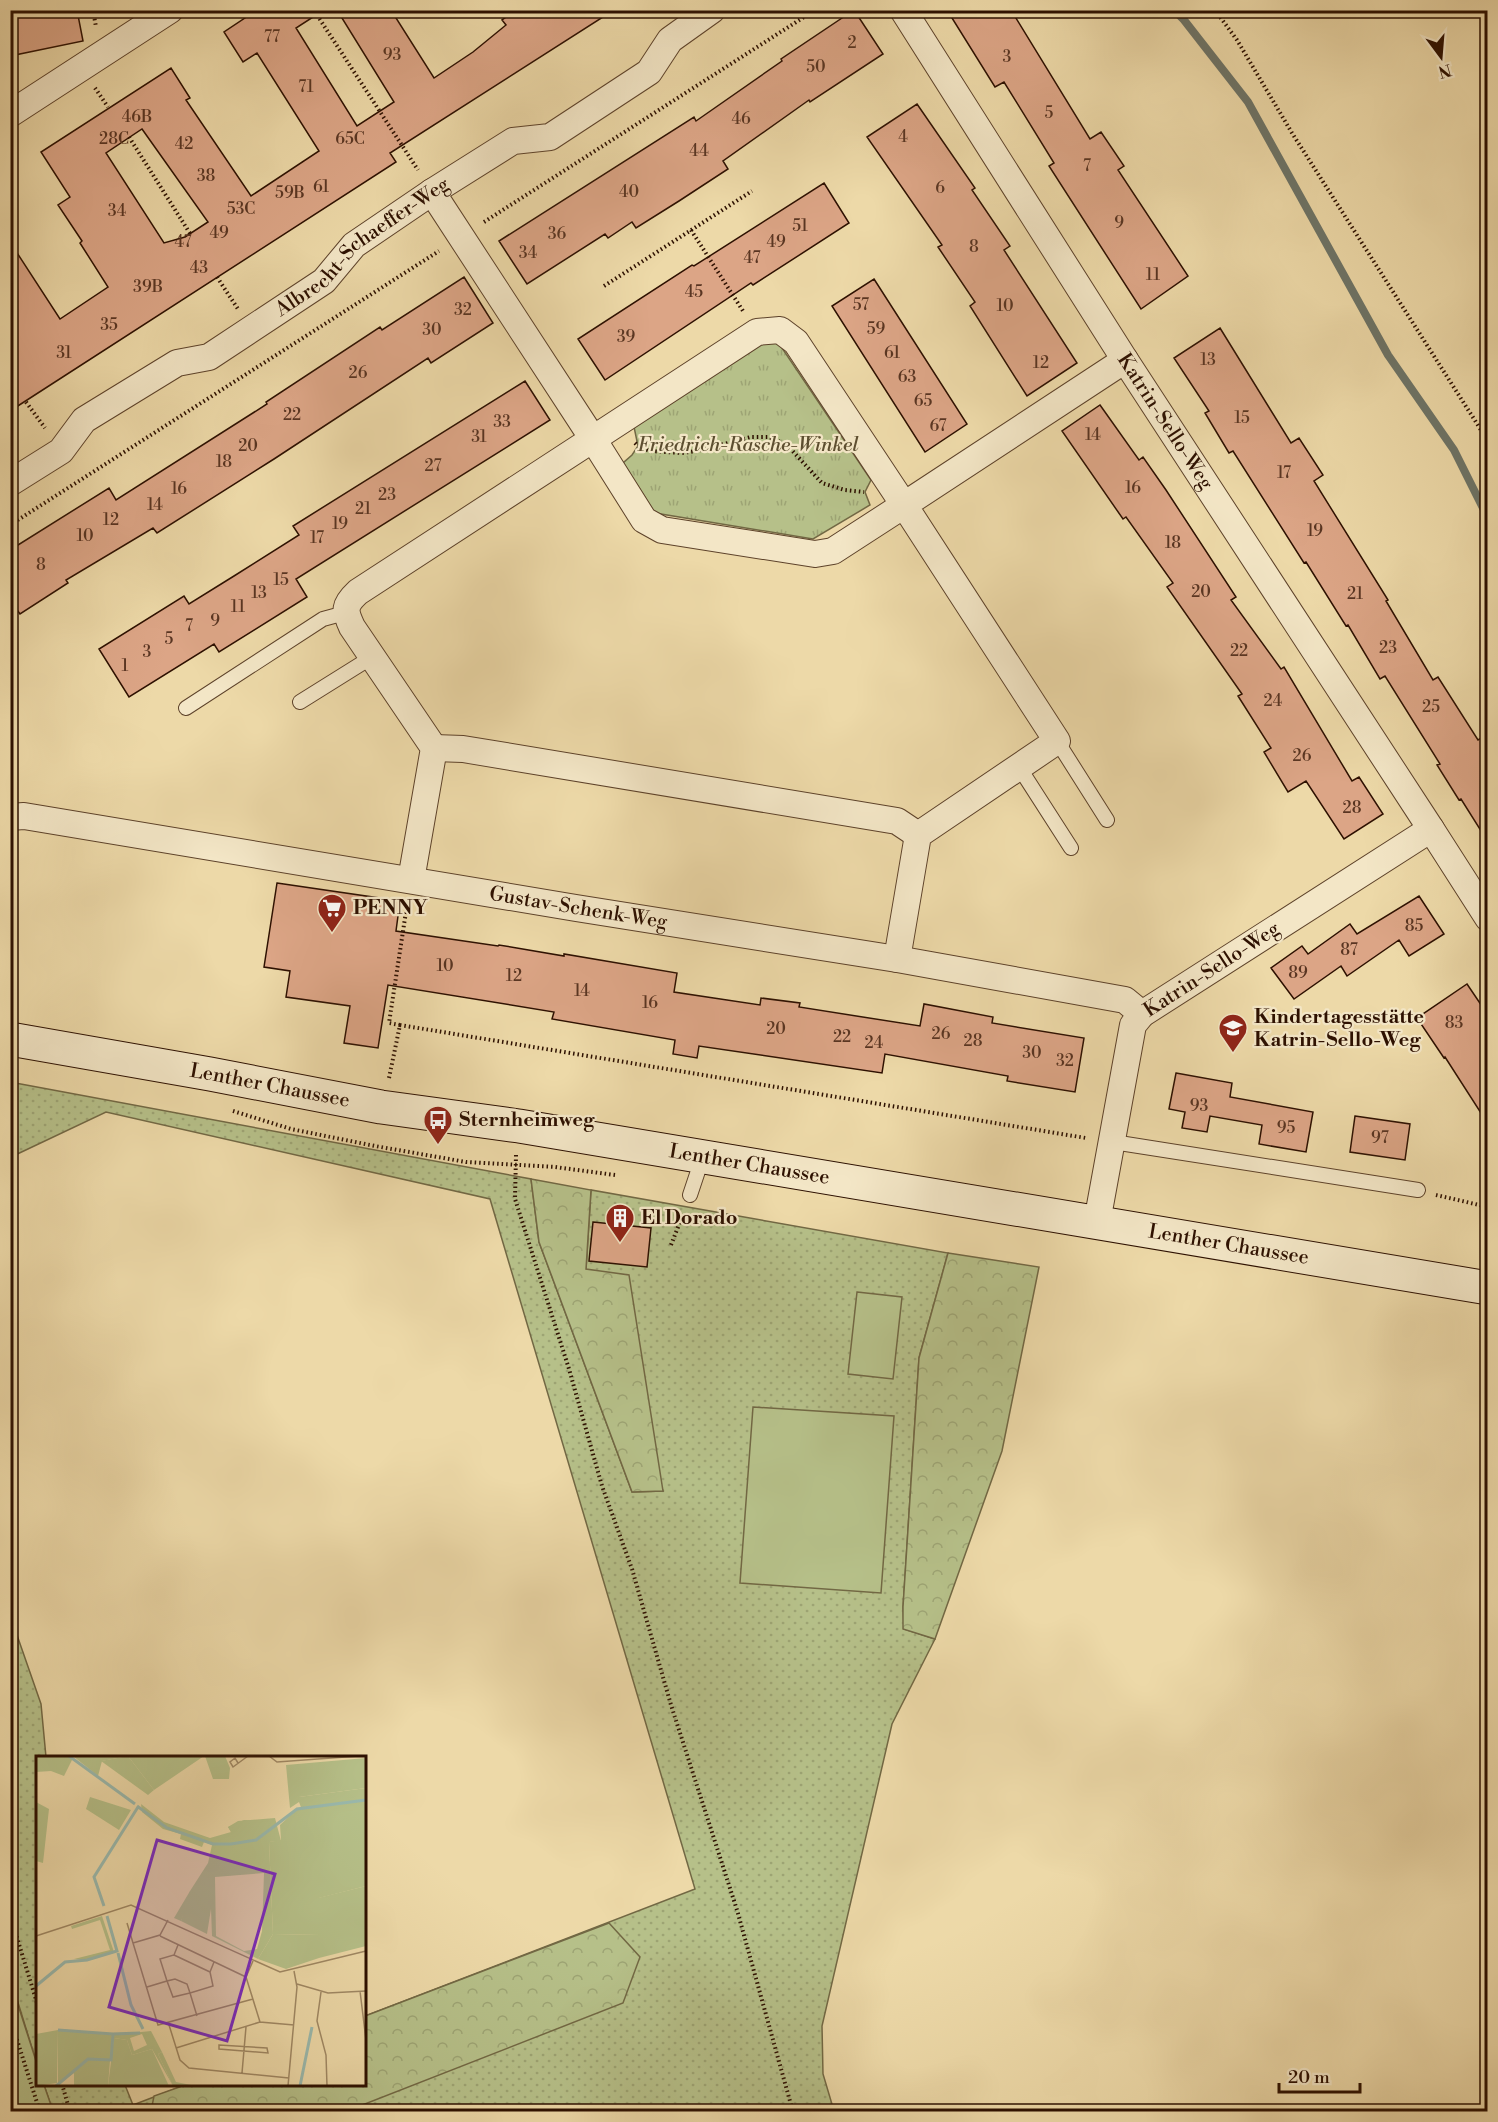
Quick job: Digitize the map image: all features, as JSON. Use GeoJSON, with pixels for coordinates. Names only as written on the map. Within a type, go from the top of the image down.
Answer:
{"type":"FeatureCollection","features":[{"type":"Feature","properties":{"kind":"street"},"geometry":{"type":"LineString","coordinates":[[10,114],[170,10]]}},
{"type":"Feature","properties":{"kind":"street","name":"Albrecht-Schaeffer-Weg"},"geometry":{"type":"LineString","coordinates":[[10,483],[61,451],[84,420],[177,363],[210,357],[324,281],[354,245],[432,192],[513,141],[550,137],[649,72],[670,40],[712,10]]}},
{"type":"Feature","properties":{"kind":"street","name":"Katrin-Sello-Weg"},"geometry":{"type":"LineString","coordinates":[[903,10],[1125,360],[1488,918]]}},
{"type":"Feature","properties":{"kind":"street"},"geometry":{"type":"LineString","coordinates":[[432,192],[644,520],[662,530],[815,554],[833,550],[1125,360]]}},
{"type":"Feature","properties":{"kind":"street"},"geometry":{"type":"LineString","coordinates":[[411,880],[434,748],[351,627],[345,614],[349,601],[358,592],[757,332],[780,330],[796,342],[1057,741],[918,835],[897,959]]}},
{"type":"Feature","properties":{"kind":"street"},"geometry":{"type":"LineString","coordinates":[[434,748],[463,749],[897,821],[918,835]]}},
{"type":"Feature","properties":{"kind":"street","name":"Gustav-Schenk-Weg"},"geometry":{"type":"LineString","coordinates":[[10,817],[24,816],[897,959],[1125,1000],[1142,1014]]}},
{"type":"Feature","properties":{"kind":"street","name":"Katrin-Sello-Weg"},"geometry":{"type":"LineString","coordinates":[[1097,1222],[1134,1025],[1142,1014],[1431,829]]}},
{"type":"Feature","properties":{"kind":"street","name":"Lenther Chaussee"},"geometry":{"type":"LineString","coordinates":[[10,1040],[210,1074],[381,1107],[519,1126],[703,1156],[1488,1288]]}},
{"type":"Feature","properties":{"kind":"lane"},"geometry":{"type":"LineString","coordinates":[[186,708],[323,619],[345,614]]}},
{"type":"Feature","properties":{"kind":"lane"},"geometry":{"type":"LineString","coordinates":[[300,702],[372,657]]}},
{"type":"Feature","properties":{"kind":"lane"},"geometry":{"type":"LineString","coordinates":[[1057,741],[1107,820]]}},
{"type":"Feature","properties":{"kind":"lane"},"geometry":{"type":"LineString","coordinates":[[1019,767],[1071,848]]}},
{"type":"Feature","properties":{"kind":"lane"},"geometry":{"type":"LineString","coordinates":[[1113,1142],[1418,1190]]}},
{"type":"Feature","properties":{"kind":"lane"},"geometry":{"type":"LineString","coordinates":[[690,1195],[703,1156]]}},
{"type":"Feature","properties":{"kind":"path"},"geometry":{"type":"LineString","coordinates":[[10,525],[815,10]]}},
{"type":"Feature","properties":{"kind":"path"},"geometry":{"type":"LineString","coordinates":[[1215,10],[1237,40],[1292,133],[1488,441]]}},
{"type":"Feature","properties":{"kind":"path"},"geometry":{"type":"LineString","coordinates":[[317,15],[432,192]]}},
{"type":"Feature","properties":{"kind":"path"},"geometry":{"type":"LineString","coordinates":[[129,137],[191,235]]}},
{"type":"Feature","properties":{"kind":"path"},"geometry":{"type":"LineString","coordinates":[[604,286],[752,191]]}},
{"type":"Feature","properties":{"kind":"path"},"geometry":{"type":"LineString","coordinates":[[691,230],[757,332]]}},
{"type":"Feature","properties":{"kind":"path"},"geometry":{"type":"LineString","coordinates":[[217,277],[251,330]]}},
{"type":"Feature","properties":{"kind":"path"},"geometry":{"type":"LineString","coordinates":[[638,446],[650,451],[682,453],[751,436],[769,437],[787,445],[822,483],[845,490],[865,492]]}},
{"type":"Feature","properties":{"kind":"path"},"geometry":{"type":"LineString","coordinates":[[411,880],[389,1023],[1113,1142]]}},
{"type":"Feature","properties":{"kind":"path"},"geometry":{"type":"LineString","coordinates":[[388,1082],[400,1025]]}},
{"type":"Feature","properties":{"kind":"path"},"geometry":{"type":"LineString","coordinates":[[227,1109],[291,1129],[466,1162],[555,1167],[625,1176]]}},
{"type":"Feature","properties":{"kind":"path"},"geometry":{"type":"LineString","coordinates":[[519,1126],[515,1165],[515,1199],[569,1369],[602,1486],[632,1569],[671,1705],[737,1910],[793,2112]]}},
{"type":"Feature","properties":{"kind":"path"},"geometry":{"type":"LineString","coordinates":[[1418,1190],[1488,1207]]}},
{"type":"Feature","properties":{"kind":"path"},"geometry":{"type":"LineString","coordinates":[[671,1245],[690,1195]]}},
{"type":"Feature","properties":{"kind":"path"},"geometry":{"type":"LineString","coordinates":[[10,1915],[36,2000]]}},
{"type":"Feature","properties":{"kind":"path"},"geometry":{"type":"LineString","coordinates":[[10,2018],[40,2112]]}},
{"type":"Feature","properties":{"kind":"path"},"geometry":{"type":"LineString","coordinates":[[62,2086],[70,2112]]}},
{"type":"Feature","properties":{"kind":"green space","name":"Friedrich-Rasche-Winkel"},"geometry":{"type":"Polygon","coordinates":[[[756,341],[778,342],[871,480],[865,492],[870,505],[813,539],[655,513],[623,463],[638,446],[633,422],[756,341]]]}},
{"type":"Feature","properties":{"kind":"green space"},"geometry":{"type":"Polygon","coordinates":[[[10,1082],[531,1179],[539,1242],[632,1492],[663,1491],[586,1270],[591,1190],[948,1253],[919,1358],[903,1607],[904,1629],[935,1639],[892,1724],[822,2026],[823,2074],[834,2111],[53,2111],[44,2086],[125,2086],[133,2105],[182,2086],[366,2086],[366,2016],[695,1889],[490,1199],[106,1112],[11,1157],[10,1082]]]}},
{"type":"Feature","properties":{"kind":"green space"},"geometry":{"type":"Polygon","coordinates":[[[531,1179],[591,1190],[586,1269],[629,1275],[663,1491],[632,1492],[539,1242],[531,1179]]]}},
{"type":"Feature","properties":{"kind":"green space"},"geometry":{"type":"Polygon","coordinates":[[[948,1253],[1039,1267],[1002,1451],[935,1639],[903,1629],[903,1607],[919,1358],[948,1253]]]}},
{"type":"Feature","properties":{"kind":"green space"},"geometry":{"type":"Polygon","coordinates":[[[857,1292],[902,1297],[893,1379],[848,1374],[857,1292]]]}},
{"type":"Feature","properties":{"kind":"green space"},"geometry":{"type":"Polygon","coordinates":[[[753,1407],[894,1416],[881,1593],[740,1583],[753,1407]]]}},
{"type":"Feature","properties":{"kind":"green space"},"geometry":{"type":"Polygon","coordinates":[[[10,1615],[41,1704],[46,1756],[36,1756],[36,2061],[11,1980],[10,1615]]]}},
{"type":"Feature","properties":{"kind":"green space"},"geometry":{"type":"Polygon","coordinates":[[[609,1923],[640,1957],[623,2003],[347,2111],[151,2111],[154,2096],[182,2086],[366,2086],[366,2016],[609,1923]]]}},
{"type":"Feature","properties":{"kind":"green space"},"geometry":{"type":"Polygon","coordinates":[[[10,1980],[36,2061],[36,2086],[44,2086],[53,2111],[11,2111],[10,1980]]]}},
{"type":"Feature","properties":{"kind":"building"},"geometry":{"type":"Polygon","coordinates":[[[10,10],[77,10],[83,41],[10,56],[10,10]]]}},
{"type":"Feature","properties":{"kind":"building"},"geometry":{"type":"Polygon","coordinates":[[[257,10],[324,10],[296,28],[357,126],[394,102],[337,10],[391,10],[434,78],[473,52],[506,25],[502,20],[516,10],[614,10],[390,153],[396,162],[10,411],[10,242],[60,319],[108,287],[58,205],[70,197],[41,152],[171,68],[190,98],[186,100],[251,196],[319,151],[257,53],[243,62],[224,32],[257,10]],[[142,129],[106,153],[164,243],[185,237],[208,222],[142,129]]]}},
{"type":"Feature","properties":{"kind":"building"},"geometry":{"type":"Polygon","coordinates":[[[854,10],[883,54],[810,102],[809,100],[723,161],[728,169],[679,201],[636,228],[632,222],[608,238],[605,234],[527,284],[499,241],[694,117],[696,121],[782,61],[781,59],[854,10]]]}},
{"type":"Feature","properties":{"kind":"building"},"geometry":{"type":"Polygon","coordinates":[[[947,10],[1011,10],[1090,139],[1101,132],[1124,166],[1118,170],[1188,276],[1141,309],[1049,166],[1054,163],[1004,82],[995,87],[947,10]]]}},
{"type":"Feature","properties":{"kind":"building"},"geometry":{"type":"Polygon","coordinates":[[[917,104],[975,188],[972,190],[1010,246],[1004,250],[1077,363],[1027,396],[970,306],[975,302],[938,247],[942,245],[867,137],[917,104]]]}},
{"type":"Feature","properties":{"kind":"building"},"geometry":{"type":"Polygon","coordinates":[[[824,183],[849,223],[753,285],[751,283],[605,380],[578,339],[824,183]]]}},
{"type":"Feature","properties":{"kind":"building"},"geometry":{"type":"Polygon","coordinates":[[[464,277],[493,323],[431,363],[428,358],[157,533],[153,528],[66,580],[68,583],[20,614],[10,600],[10,550],[109,488],[116,500],[267,404],[266,402],[380,327],[382,330],[464,277]]]}},
{"type":"Feature","properties":{"kind":"building"},"geometry":{"type":"Polygon","coordinates":[[[874,279],[967,424],[925,452],[832,306],[874,279]]]}},
{"type":"Feature","properties":{"kind":"building"},"geometry":{"type":"Polygon","coordinates":[[[1220,328],[1291,443],[1299,438],[1323,475],[1314,481],[1388,600],[1386,601],[1433,680],[1438,677],[1478,740],[1488,734],[1488,842],[1437,765],[1440,764],[1385,676],[1380,679],[1348,625],[1346,626],[1306,562],[1304,563],[1233,451],[1229,453],[1205,413],[1209,411],[1174,358],[1220,328]]]}},
{"type":"Feature","properties":{"kind":"building"},"geometry":{"type":"Polygon","coordinates":[[[525,381],[550,420],[296,579],[307,597],[219,652],[214,644],[129,697],[99,649],[184,596],[189,604],[234,576],[299,535],[293,526],[525,381]]]}},
{"type":"Feature","properties":{"kind":"building"},"geometry":{"type":"Polygon","coordinates":[[[1100,405],[1139,460],[1143,457],[1166,490],[1236,597],[1231,600],[1281,669],[1284,667],[1352,781],[1359,777],[1383,814],[1344,839],[1306,781],[1288,792],[1264,752],[1271,748],[1238,696],[1242,694],[1167,587],[1173,583],[1126,517],[1123,519],[1062,431],[1100,405]]]}},
{"type":"Feature","properties":{"kind":"building"},"geometry":{"type":"Polygon","coordinates":[[[277,883],[400,901],[396,931],[564,956],[564,954],[677,973],[674,992],[760,1005],[761,998],[800,1003],[799,1007],[920,1026],[924,1004],[993,1017],[992,1023],[1084,1038],[1075,1092],[1007,1081],[1008,1076],[885,1054],[882,1073],[699,1046],[697,1058],[673,1054],[675,1040],[552,1019],[554,1012],[388,985],[378,1048],[344,1043],[350,1006],[286,997],[290,971],[264,967],[277,883]]]}},
{"type":"Feature","properties":{"kind":"building"},"geometry":{"type":"Polygon","coordinates":[[[1419,896],[1444,934],[1409,956],[1399,940],[1347,976],[1341,966],[1294,999],[1271,968],[1302,946],[1308,954],[1350,924],[1357,934],[1419,896]]]}},
{"type":"Feature","properties":{"kind":"building"},"geometry":{"type":"Polygon","coordinates":[[[1467,984],[1488,1015],[1488,1124],[1417,1018],[1467,984]]]}},
{"type":"Feature","properties":{"kind":"building"},"geometry":{"type":"Polygon","coordinates":[[[1176,1073],[1232,1083],[1230,1097],[1313,1112],[1306,1152],[1259,1144],[1262,1125],[1210,1116],[1207,1132],[1182,1128],[1185,1112],[1169,1109],[1176,1073]]]}},
{"type":"Feature","properties":{"kind":"building"},"geometry":{"type":"Polygon","coordinates":[[[1355,1116],[1410,1124],[1405,1160],[1350,1152],[1355,1116]]]}},
{"type":"Feature","properties":{"kind":"building","name":"El Dorado"},"geometry":{"type":"Polygon","coordinates":[[[593,1222],[651,1228],[647,1267],[589,1261],[593,1222]]]}},
{"type":"Feature","properties":{"kind":"waterway"},"geometry":{"type":"LineString","coordinates":[[1174,10],[1248,102],[1388,355],[1454,450],[1488,518]]}},
{"type":"Feature","properties":{"kind":"place","name":"PENNY"},"geometry":{"type":"Point","coordinates":[332,934]}},
{"type":"Feature","properties":{"kind":"place","name":"Kindertagesstätte Katrin-Sello-Weg"},"geometry":{"type":"Point","coordinates":[1233,1054]}},
{"type":"Feature","properties":{"kind":"place","name":"Sternheimweg"},"geometry":{"type":"Point","coordinates":[438,1146]}},
{"type":"Feature","properties":{"kind":"place","name":"El Dorado"},"geometry":{"type":"Point","coordinates":[620,1244]}}]}
